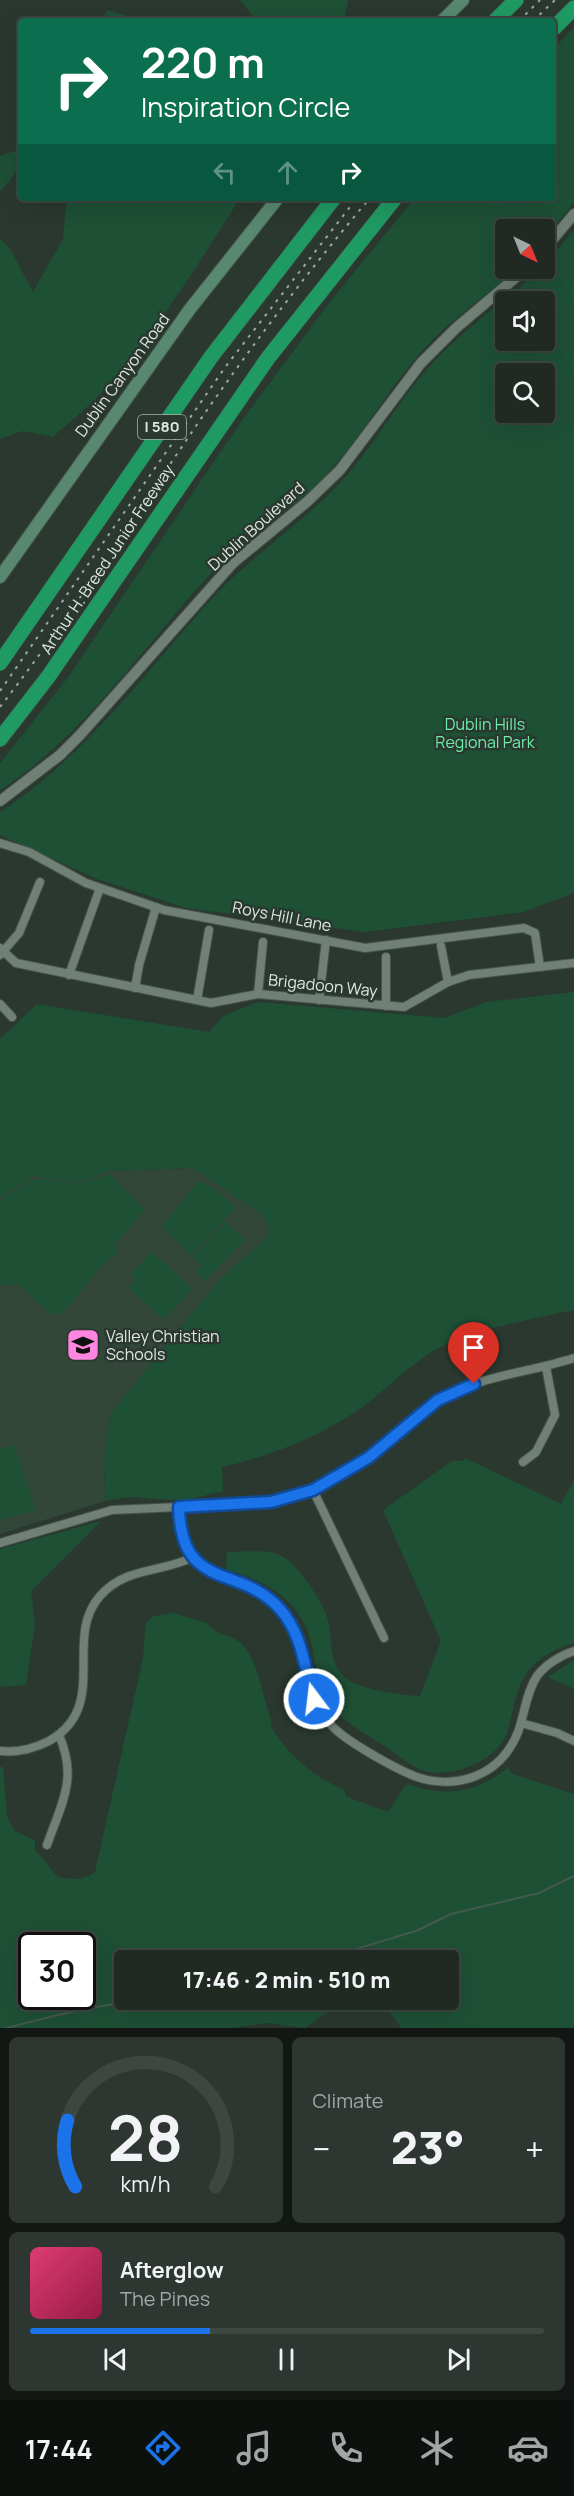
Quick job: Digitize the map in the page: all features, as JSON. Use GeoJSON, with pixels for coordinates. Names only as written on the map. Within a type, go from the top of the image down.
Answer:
{"type":"FeatureCollection","features":[{"type":"Feature","properties":{"kind":"highway"},"geometry":{"type":"LineString","coordinates":[[498,18],[516,0]]}},
{"type":"Feature","properties":{"kind":"highway"},"geometry":{"type":"LineString","coordinates":[[556,26],[574,8]]}},
{"type":"Feature","properties":{"kind":"highway","name":"Arthur H. Breed Junior Freeway"},"geometry":{"type":"LineString","coordinates":[[0,663],[211,357],[332,201]]}},
{"type":"Feature","properties":{"kind":"highway","name":"Arthur H. Breed Junior Freeway"},"geometry":{"type":"LineString","coordinates":[[0,739],[48,677],[268,358],[393,201]]}},
{"type":"Feature","properties":{"kind":"main road"},"geometry":{"type":"LineString","coordinates":[[445,18],[463,0]]}},
{"type":"Feature","properties":{"kind":"main road","name":"Dublin Canyon Road"},"geometry":{"type":"LineString","coordinates":[[0,577],[190,309],[276,201]]}},
{"type":"Feature","properties":{"kind":"street"},"geometry":{"type":"LineString","coordinates":[[555,237],[574,214]]}},
{"type":"Feature","properties":{"kind":"street","name":"Dublin Boulevard"},"geometry":{"type":"LineString","coordinates":[[0,801],[60,755],[80,735],[234,563],[308,501],[340,470],[421,363],[456,328],[514,279]]}},
{"type":"Feature","properties":{"kind":"street","name":"Roys Hill Lane"},"geometry":{"type":"LineString","coordinates":[[0,843],[29,852],[72,877],[156,907],[365,948],[525,928],[535,933],[540,967]]}},
{"type":"Feature","properties":{"kind":"street"},"geometry":{"type":"LineString","coordinates":[[1,952],[19,933],[40,882]]}},
{"type":"Feature","properties":{"kind":"street"},"geometry":{"type":"LineString","coordinates":[[69,975],[100,888]]}},
{"type":"Feature","properties":{"kind":"street"},"geometry":{"type":"LineString","coordinates":[[135,988],[139,965],[156,907]]}},
{"type":"Feature","properties":{"kind":"street"},"geometry":{"type":"LineString","coordinates":[[197,1000],[210,930]]}},
{"type":"Feature","properties":{"kind":"street"},"geometry":{"type":"LineString","coordinates":[[319,1000],[326,939]]}},
{"type":"Feature","properties":{"kind":"street"},"geometry":{"type":"LineString","coordinates":[[258,994],[263,942]]}},
{"type":"Feature","properties":{"kind":"street"},"geometry":{"type":"LineString","coordinates":[[441,946],[448,982]]}},
{"type":"Feature","properties":{"kind":"street","name":"Brigadoon Way"},"geometry":{"type":"LineString","coordinates":[[1,952],[16,963],[212,1003],[258,994],[404,1007],[448,982],[470,975],[574,963]]}},
{"type":"Feature","properties":{"kind":"street"},"geometry":{"type":"LineString","coordinates":[[386,957],[386,1006]]}},
{"type":"Feature","properties":{"kind":"street"},"geometry":{"type":"LineString","coordinates":[[0,1004],[12,1017]]}},
{"type":"Feature","properties":{"kind":"street"},"geometry":{"type":"LineString","coordinates":[[0,1544],[105,1511],[271,1502],[313,1490],[368,1458],[438,1400],[492,1376],[546,1367],[574,1358]]}},
{"type":"Feature","properties":{"kind":"street"},"geometry":{"type":"LineString","coordinates":[[523,1461],[536,1452],[555,1415],[546,1367]]}},
{"type":"Feature","properties":{"kind":"street"},"geometry":{"type":"LineString","coordinates":[[313,1490],[384,1638]]}},
{"type":"Feature","properties":{"kind":"street"},"geometry":{"type":"LineString","coordinates":[[179,1507],[179,1518],[192,1558],[210,1573],[258,1591],[281,1610],[296,1633],[314,1699],[333,1727],[388,1764],[419,1779],[449,1783],[461,1781],[497,1762],[511,1744],[521,1723],[530,1688],[538,1674],[550,1664],[574,1651]]}},
{"type":"Feature","properties":{"kind":"street"},"geometry":{"type":"LineString","coordinates":[[0,1751],[35,1748],[58,1735],[72,1719],[82,1700],[85,1680],[86,1623],[99,1596],[125,1576],[165,1569],[192,1558]]}},
{"type":"Feature","properties":{"kind":"street"},"geometry":{"type":"LineString","coordinates":[[521,1723],[557,1733],[574,1741]]}},
{"type":"Feature","properties":{"kind":"street"},"geometry":{"type":"LineString","coordinates":[[47,1845],[67,1787],[69,1762],[58,1735]]}},
{"type":"Feature","properties":{"kind":"shaded area","name":"Valley Christian Schools"},"geometry":{"type":"Polygon","coordinates":[[[192,1168],[263,1215],[270,1230],[264,1241],[223,1276],[110,1414],[104,1459],[105,1501],[0,1534],[0,1198],[34,1176],[77,1183],[109,1171],[192,1168]]]}},
{"type":"Feature","properties":{"kind":"green space"},"geometry":{"type":"Polygon","coordinates":[[[240,0],[348,0],[345,18],[255,18],[240,0]]]}},
{"type":"Feature","properties":{"kind":"green space"},"geometry":{"type":"Polygon","coordinates":[[[107,10],[133,18],[103,18],[107,10]]]}},
{"type":"Feature","properties":{"kind":"green space"},"geometry":{"type":"Polygon","coordinates":[[[574,28],[574,202],[555,226],[555,219],[495,219],[495,279],[504,279],[446,327],[424,349],[326,475],[297,502],[220,565],[85,718],[30,768],[0,790],[0,763],[66,680],[243,419],[329,303],[413,201],[556,201],[556,46],[574,28]]]}},
{"type":"Feature","properties":{"kind":"green space"},"geometry":{"type":"Polygon","coordinates":[[[18,150],[18,164],[15,172],[0,191],[0,156],[18,150]]]}},
{"type":"Feature","properties":{"kind":"green space"},"geometry":{"type":"Polygon","coordinates":[[[67,201],[238,201],[156,326],[92,402],[53,437],[23,431],[0,439],[0,238],[10,249],[33,292],[63,239],[67,201]]]}},
{"type":"Feature","properties":{"kind":"green space","name":"Dublin Hills Regional Park"},"geometry":{"type":"Polygon","coordinates":[[[574,230],[574,893],[523,912],[365,932],[186,908],[97,879],[0,835],[0,812],[58,767],[85,742],[222,588],[337,486],[360,459],[422,375],[479,320],[495,307],[495,351],[555,351],[555,291],[514,291],[528,279],[555,279],[555,252],[574,230]]]}},
{"type":"Feature","properties":{"kind":"green space"},"geometry":{"type":"Polygon","coordinates":[[[574,992],[574,1310],[484,1330],[433,1351],[361,1408],[329,1428],[276,1451],[222,1467],[223,1491],[183,1501],[130,1497],[105,1501],[104,1459],[110,1414],[223,1276],[264,1241],[270,1230],[263,1215],[192,1168],[109,1171],[77,1183],[34,1176],[0,1198],[0,1039],[37,1004],[209,1032],[223,1016],[258,1002],[445,1018],[486,1002],[574,992]]]}},
{"type":"Feature","properties":{"kind":"green space"},"geometry":{"type":"Polygon","coordinates":[[[110,1174],[145,1210],[115,1244],[118,1254],[106,1261],[62,1314],[51,1314],[17,1284],[3,1286],[0,1283],[0,1200],[29,1181],[40,1179],[77,1184],[110,1174]]]}},
{"type":"Feature","properties":{"kind":"green space"},"geometry":{"type":"Polygon","coordinates":[[[198,1181],[214,1188],[236,1208],[190,1255],[162,1226],[198,1181]]]}},
{"type":"Feature","properties":{"kind":"green space"},"geometry":{"type":"Polygon","coordinates":[[[226,1221],[245,1240],[205,1281],[195,1272],[201,1266],[194,1259],[195,1252],[226,1221]]]}},
{"type":"Feature","properties":{"kind":"green space"},"geometry":{"type":"Polygon","coordinates":[[[152,1251],[192,1289],[164,1320],[129,1288],[136,1280],[131,1274],[152,1251]]]}},
{"type":"Feature","properties":{"kind":"green space"},"geometry":{"type":"Polygon","coordinates":[[[91,1326],[100,1334],[88,1348],[79,1340],[91,1326]]]}},
{"type":"Feature","properties":{"kind":"green space"},"geometry":{"type":"Polygon","coordinates":[[[14,1444],[36,1510],[0,1520],[0,1450],[14,1444]]]}},
{"type":"Feature","properties":{"kind":"green space"},"geometry":{"type":"Polygon","coordinates":[[[465,1458],[561,1504],[574,1480],[574,1643],[549,1653],[528,1671],[517,1693],[506,1735],[493,1752],[484,1759],[462,1769],[440,1773],[429,1772],[401,1758],[345,1720],[331,1707],[320,1686],[311,1642],[299,1615],[279,1594],[267,1586],[226,1570],[227,1552],[269,1552],[288,1560],[314,1591],[323,1607],[328,1621],[333,1654],[342,1675],[357,1684],[379,1691],[420,1696],[441,1641],[383,1510],[452,1461],[463,1461],[465,1458]]]}},
{"type":"Feature","properties":{"kind":"green space"},"geometry":{"type":"Polygon","coordinates":[[[101,1521],[31,1591],[35,1623],[26,1685],[0,1687],[0,1549],[101,1521]]]}},
{"type":"Feature","properties":{"kind":"green space"},"geometry":{"type":"Polygon","coordinates":[[[173,1613],[207,1623],[215,1630],[242,1644],[257,1670],[272,1722],[270,1725],[277,1736],[312,1772],[345,1790],[345,1796],[388,1812],[406,1784],[434,1791],[472,1788],[508,1767],[512,1774],[574,1794],[574,2028],[401,2028],[388,2010],[459,2010],[459,1950],[114,1950],[114,2010],[331,2010],[305,2028],[267,2023],[231,2028],[0,2028],[0,1767],[3,1767],[7,1817],[15,1831],[35,1840],[35,1850],[58,1877],[82,1878],[95,1872],[143,1658],[146,1622],[154,1616],[173,1613]]]}},
{"type":"Feature","properties":{"kind":"green space"},"geometry":{"type":"Polygon","coordinates":[[[574,1660],[574,1689],[548,1677],[574,1660]]]}},
{"type":"Feature","properties":{"kind":"waterway"},"geometry":{"type":"LineString","coordinates":[[353,1950],[416,1931],[451,1914],[539,1893],[574,1876]]}},
{"type":"Feature","properties":{"kind":"waterway"},"geometry":{"type":"LineString","coordinates":[[7,2028],[114,2004]]}},
{"type":"Feature","properties":{"kind":"railway"},"geometry":{"type":"LineString","coordinates":[[522,18],[540,0]]}},
{"type":"Feature","properties":{"kind":"railway"},"geometry":{"type":"LineString","coordinates":[[536,18],[555,0]]}},
{"type":"Feature","properties":{"kind":"railway"},"geometry":{"type":"LineString","coordinates":[[0,691],[226,366],[355,201]]}},
{"type":"Feature","properties":{"kind":"railway"},"geometry":{"type":"LineString","coordinates":[[0,707],[77,602],[239,365],[303,280],[367,201]]}},
{"type":"Feature","properties":{"kind":"place","name":"Valley Christian Schools"},"geometry":{"type":"Point","coordinates":[83,1345]}},
{"type":"Feature","properties":{"kind":"route"},"geometry":{"type":"LineString","coordinates":[[314,1699],[308,1682],[302,1648],[296,1633],[281,1610],[258,1591],[210,1573],[192,1558],[179,1518],[179,1507],[271,1502],[313,1490],[368,1458],[438,1400],[474,1384]]}}]}
